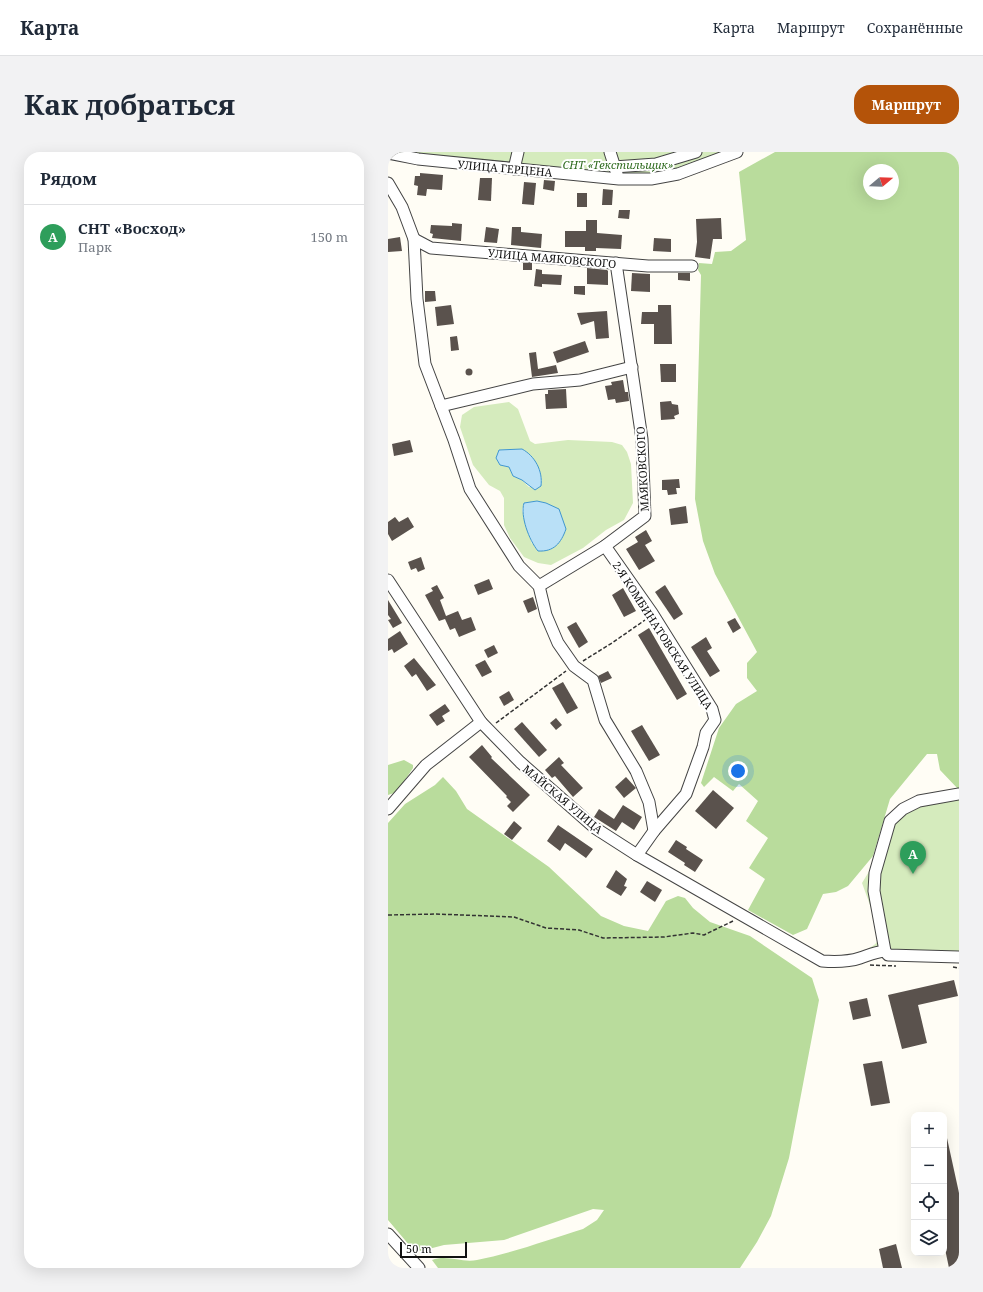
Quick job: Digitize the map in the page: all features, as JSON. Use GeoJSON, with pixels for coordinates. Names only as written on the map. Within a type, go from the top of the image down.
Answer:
{"type":"FeatureCollection","features":[{"type":"Feature","properties":{"kind":"street"},"geometry":{"type":"LineString","coordinates":[[514,169],[518,152]]}},
{"type":"Feature","properties":{"kind":"street"},"geometry":{"type":"LineString","coordinates":[[610,152],[619,179]]}},
{"type":"Feature","properties":{"kind":"street"},"geometry":{"type":"LineString","coordinates":[[614,167],[656,164],[694,152],[698,167]]}},
{"type":"Feature","properties":{"kind":"street","name":"УЛИЦА ГЕРЦЕНА"},"geometry":{"type":"LineString","coordinates":[[388,153],[418,160],[619,179],[651,179],[678,174],[737,152]]}},
{"type":"Feature","properties":{"kind":"street"},"geometry":{"type":"LineString","coordinates":[[388,183],[402,207],[414,239],[417,299],[424,364],[454,440],[470,489],[519,566],[539,586],[546,615],[558,643],[574,666],[592,680],[605,720],[636,771],[649,802],[654,831]]}},
{"type":"Feature","properties":{"kind":"street","name":"УЛИЦА МАЯКОВСКОГО"},"geometry":{"type":"LineString","coordinates":[[414,239],[431,248],[648,266],[692,266]]}},
{"type":"Feature","properties":{"kind":"street","name":"МАЯКОВСКОГО"},"geometry":{"type":"LineString","coordinates":[[539,586],[605,546],[645,516],[642,439],[616,263]]}},
{"type":"Feature","properties":{"kind":"street"},"geometry":{"type":"LineString","coordinates":[[441,406],[533,384],[580,380],[632,367]]}},
{"type":"Feature","properties":{"kind":"street","name":"2-Я КОМБИНАТОВСКАЯ УЛИЦА"},"geometry":{"type":"LineString","coordinates":[[605,546],[652,613],[712,709],[715,720],[706,733],[703,748],[686,794],[654,831],[637,855]]}},
{"type":"Feature","properties":{"kind":"street","name":"МАЙСКАЯ УЛИЦА"},"geometry":{"type":"LineString","coordinates":[[388,580],[481,722],[520,762],[595,828],[637,855],[822,961],[836,962],[861,958],[873,952],[885,951]]}},
{"type":"Feature","properties":{"kind":"street"},"geometry":{"type":"LineString","coordinates":[[388,809],[426,765],[481,722]]}},
{"type":"Feature","properties":{"kind":"street"},"geometry":{"type":"LineString","coordinates":[[959,794],[919,801],[903,810],[890,821],[875,873],[874,891],[885,951],[888,955],[959,957]]}},
{"type":"Feature","properties":{"kind":"street"},"geometry":{"type":"LineString","coordinates":[[388,1234],[419,1268]]}},
{"type":"Feature","properties":{"kind":"path"},"geometry":{"type":"LineString","coordinates":[[388,916],[436,914],[514,917],[546,928],[578,930],[603,938],[664,937],[693,933],[704,935],[745,917]]}},
{"type":"Feature","properties":{"kind":"green space","name":"СНТ «Текстильщик»"},"geometry":{"type":"Polygon","coordinates":[[[389,152],[731,152],[699,164],[650,176],[389,152]]]}},
{"type":"Feature","properties":{"kind":"green space"},"geometry":{"type":"Polygon","coordinates":[[[775,152],[959,152],[959,790],[940,770],[937,754],[927,754],[890,799],[873,856],[848,886],[836,892],[823,894],[807,929],[793,935],[748,910],[765,879],[749,868],[768,838],[746,821],[758,801],[739,784],[733,791],[714,777],[704,787],[701,783],[719,728],[736,704],[757,691],[747,678],[747,663],[757,652],[715,574],[703,541],[695,499],[701,275],[698,270],[699,263],[712,264],[715,252],[731,251],[746,240],[739,172],[775,152]]]}},
{"type":"Feature","properties":{"kind":"green space"},"geometry":{"type":"Polygon","coordinates":[[[509,402],[518,409],[530,441],[535,444],[568,440],[612,442],[622,445],[627,452],[631,464],[633,503],[624,520],[606,530],[583,548],[551,565],[538,563],[524,557],[510,538],[504,525],[504,498],[500,491],[489,485],[473,465],[460,427],[462,415],[474,407],[509,402]],[[522,449],[499,450],[496,458],[500,465],[509,467],[513,476],[522,480],[529,487],[541,486],[541,475],[537,465],[522,449]],[[537,501],[524,503],[522,510],[532,544],[546,503],[537,501]]]}},
{"type":"Feature","properties":{"kind":"green space"},"geometry":{"type":"Polygon","coordinates":[[[404,760],[413,765],[413,768],[397,792],[388,795],[388,765],[404,760]]]}},
{"type":"Feature","properties":{"kind":"green space"},"geometry":{"type":"Polygon","coordinates":[[[443,777],[456,791],[467,809],[549,867],[601,916],[624,926],[648,931],[666,901],[678,896],[685,898],[693,908],[710,922],[750,936],[812,978],[819,1000],[789,1158],[771,1216],[757,1242],[740,1268],[438,1268],[432,1260],[438,1258],[449,1258],[471,1261],[477,1260],[516,1250],[583,1229],[597,1220],[604,1210],[593,1209],[504,1240],[444,1245],[421,1251],[410,1246],[388,1220],[388,823],[405,804],[435,785],[443,777]]]}},
{"type":"Feature","properties":{"kind":"green space"},"geometry":{"type":"Polygon","coordinates":[[[959,794],[959,957],[864,951],[878,941],[879,930],[862,883],[873,865],[890,821],[903,809],[959,794]]]}},
{"type":"Feature","properties":{"kind":"water"},"geometry":{"type":"Polygon","coordinates":[[[522,449],[531,456],[537,464],[541,475],[541,486],[535,490],[522,480],[513,476],[509,467],[500,465],[496,458],[499,450],[522,449]]]}},
{"type":"Feature","properties":{"kind":"water"},"geometry":{"type":"Polygon","coordinates":[[[537,501],[559,509],[566,529],[556,546],[544,551],[538,551],[531,541],[523,514],[524,503],[537,501]]]}},
{"type":"Feature","properties":{"kind":"building"},"geometry":{"type":"Polygon","coordinates":[[[420,173],[443,175],[442,190],[427,189],[426,196],[417,195],[418,186],[414,185],[415,176],[420,176],[420,173]]]}},
{"type":"Feature","properties":{"kind":"building"},"geometry":{"type":"Polygon","coordinates":[[[480,178],[492,178],[491,201],[478,200],[480,178]]]}},
{"type":"Feature","properties":{"kind":"building"},"geometry":{"type":"Polygon","coordinates":[[[544,180],[555,181],[554,191],[543,189],[544,180]]]}},
{"type":"Feature","properties":{"kind":"building"},"geometry":{"type":"Polygon","coordinates":[[[524,182],[536,183],[534,205],[522,204],[524,182]]]}},
{"type":"Feature","properties":{"kind":"building"},"geometry":{"type":"Polygon","coordinates":[[[603,189],[613,190],[612,205],[602,205],[603,189]]]}},
{"type":"Feature","properties":{"kind":"building"},"geometry":{"type":"Polygon","coordinates":[[[577,193],[587,193],[587,207],[577,207],[577,193]]]}},
{"type":"Feature","properties":{"kind":"building"},"geometry":{"type":"Polygon","coordinates":[[[619,210],[630,210],[629,219],[618,218],[619,210]]]}},
{"type":"Feature","properties":{"kind":"building"},"geometry":{"type":"Polygon","coordinates":[[[721,218],[722,239],[713,239],[710,259],[695,257],[697,242],[696,219],[721,218]]]}},
{"type":"Feature","properties":{"kind":"building"},"geometry":{"type":"Polygon","coordinates":[[[586,220],[597,220],[597,233],[622,235],[621,249],[596,248],[596,251],[585,251],[585,247],[565,247],[565,231],[586,231],[586,220]]]}},
{"type":"Feature","properties":{"kind":"building"},"geometry":{"type":"Polygon","coordinates":[[[452,223],[462,224],[461,241],[432,238],[433,234],[430,233],[431,225],[452,226],[452,223]]]}},
{"type":"Feature","properties":{"kind":"building"},"geometry":{"type":"Polygon","coordinates":[[[486,227],[499,229],[497,243],[484,242],[486,227]]]}},
{"type":"Feature","properties":{"kind":"building"},"geometry":{"type":"Polygon","coordinates":[[[512,227],[521,227],[521,232],[542,234],[541,248],[511,245],[512,227]]]}},
{"type":"Feature","properties":{"kind":"building"},"geometry":{"type":"Polygon","coordinates":[[[400,237],[402,251],[388,252],[388,239],[400,237]]]}},
{"type":"Feature","properties":{"kind":"building"},"geometry":{"type":"Polygon","coordinates":[[[654,238],[671,239],[671,252],[653,251],[654,238]]]}},
{"type":"Feature","properties":{"kind":"building"},"geometry":{"type":"Polygon","coordinates":[[[523,263],[532,263],[532,270],[523,270],[523,263]]]}},
{"type":"Feature","properties":{"kind":"building"},"geometry":{"type":"Polygon","coordinates":[[[587,268],[607,270],[608,285],[587,284],[587,268]]]}},
{"type":"Feature","properties":{"kind":"building"},"geometry":{"type":"Polygon","coordinates":[[[536,269],[542,270],[542,274],[562,275],[561,285],[542,284],[542,287],[534,286],[536,269]]]}},
{"type":"Feature","properties":{"kind":"building"},"geometry":{"type":"Polygon","coordinates":[[[632,273],[650,274],[650,292],[631,291],[632,273]]]}},
{"type":"Feature","properties":{"kind":"building"},"geometry":{"type":"Polygon","coordinates":[[[678,273],[690,273],[690,281],[678,280],[678,273]]]}},
{"type":"Feature","properties":{"kind":"building"},"geometry":{"type":"Polygon","coordinates":[[[574,286],[585,286],[585,295],[574,294],[574,286]]]}},
{"type":"Feature","properties":{"kind":"building"},"geometry":{"type":"Polygon","coordinates":[[[425,291],[435,291],[436,301],[425,302],[425,291]]]}},
{"type":"Feature","properties":{"kind":"building"},"geometry":{"type":"Polygon","coordinates":[[[451,305],[454,324],[437,326],[435,307],[451,305]]]}},
{"type":"Feature","properties":{"kind":"building"},"geometry":{"type":"Polygon","coordinates":[[[658,305],[671,305],[672,344],[654,344],[654,324],[641,324],[642,312],[658,312],[658,305]]]}},
{"type":"Feature","properties":{"kind":"building"},"geometry":{"type":"Polygon","coordinates":[[[607,311],[609,338],[596,339],[594,321],[581,325],[577,313],[607,311]]]}},
{"type":"Feature","properties":{"kind":"building"},"geometry":{"type":"Polygon","coordinates":[[[457,336],[459,350],[451,351],[450,337],[457,336]]]}},
{"type":"Feature","properties":{"kind":"building"},"geometry":{"type":"Polygon","coordinates":[[[585,341],[589,352],[557,363],[553,352],[585,341]]]}},
{"type":"Feature","properties":{"kind":"building"},"geometry":{"type":"Polygon","coordinates":[[[536,352],[538,369],[556,365],[558,373],[532,377],[529,353],[536,352]]]}},
{"type":"Feature","properties":{"kind":"building"},"geometry":{"type":"Polygon","coordinates":[[[660,364],[676,364],[676,382],[661,382],[660,364]]]}},
{"type":"Feature","properties":{"kind":"building"},"geometry":{"type":"Polygon","coordinates":[[[469,369],[472,372],[469,375],[466,372],[469,369]]]}},
{"type":"Feature","properties":{"kind":"building"},"geometry":{"type":"Polygon","coordinates":[[[623,380],[625,392],[628,392],[629,401],[616,403],[615,399],[608,400],[605,386],[612,385],[611,382],[623,380]]]}},
{"type":"Feature","properties":{"kind":"building"},"geometry":{"type":"Polygon","coordinates":[[[566,389],[567,408],[546,409],[545,394],[548,394],[548,390],[566,389]]]}},
{"type":"Feature","properties":{"kind":"building"},"geometry":{"type":"Polygon","coordinates":[[[671,401],[672,404],[678,405],[679,414],[674,416],[675,419],[661,420],[660,402],[671,401]]]}},
{"type":"Feature","properties":{"kind":"building"},"geometry":{"type":"Polygon","coordinates":[[[410,440],[413,452],[394,456],[392,444],[410,440]]]}},
{"type":"Feature","properties":{"kind":"building"},"geometry":{"type":"Polygon","coordinates":[[[679,479],[680,488],[676,488],[677,494],[668,495],[667,490],[662,490],[662,480],[679,479]]]}},
{"type":"Feature","properties":{"kind":"building"},"geometry":{"type":"Polygon","coordinates":[[[686,506],[688,523],[671,525],[669,509],[686,506]]]}},
{"type":"Feature","properties":{"kind":"building"},"geometry":{"type":"Polygon","coordinates":[[[395,517],[399,522],[408,517],[414,527],[392,541],[388,534],[388,522],[395,517]]]}},
{"type":"Feature","properties":{"kind":"building"},"geometry":{"type":"Polygon","coordinates":[[[646,530],[652,541],[645,545],[655,561],[639,570],[626,549],[638,542],[635,537],[646,530]]]}},
{"type":"Feature","properties":{"kind":"building"},"geometry":{"type":"Polygon","coordinates":[[[421,557],[425,569],[418,572],[416,568],[411,570],[408,562],[421,557]]]}},
{"type":"Feature","properties":{"kind":"building"},"geometry":{"type":"Polygon","coordinates":[[[489,579],[493,589],[478,595],[474,585],[489,579]]]}},
{"type":"Feature","properties":{"kind":"building"},"geometry":{"type":"Polygon","coordinates":[[[437,585],[444,598],[440,600],[446,616],[458,611],[462,620],[471,617],[476,630],[459,637],[455,628],[450,630],[445,619],[439,621],[425,595],[433,591],[431,588],[437,585]]]}},
{"type":"Feature","properties":{"kind":"building"},"geometry":{"type":"Polygon","coordinates":[[[665,585],[683,614],[674,620],[655,592],[665,585]]]}},
{"type":"Feature","properties":{"kind":"building"},"geometry":{"type":"Polygon","coordinates":[[[623,588],[636,611],[624,617],[612,595],[623,588]]]}},
{"type":"Feature","properties":{"kind":"building"},"geometry":{"type":"Polygon","coordinates":[[[533,597],[537,609],[528,613],[523,601],[533,597]]]}},
{"type":"Feature","properties":{"kind":"building"},"geometry":{"type":"Polygon","coordinates":[[[388,600],[402,623],[393,628],[388,620],[391,619],[388,615],[388,600]]]}},
{"type":"Feature","properties":{"kind":"building"},"geometry":{"type":"Polygon","coordinates":[[[735,618],[741,628],[733,633],[727,622],[735,618]]]}},
{"type":"Feature","properties":{"kind":"building"},"geometry":{"type":"Polygon","coordinates":[[[576,622],[588,642],[579,648],[567,627],[576,622]]]}},
{"type":"Feature","properties":{"kind":"building"},"geometry":{"type":"Polygon","coordinates":[[[649,628],[687,694],[677,700],[638,635],[649,628]]]}},
{"type":"Feature","properties":{"kind":"building"},"geometry":{"type":"Polygon","coordinates":[[[400,631],[408,644],[394,653],[392,649],[388,651],[388,639],[400,631]]]}},
{"type":"Feature","properties":{"kind":"building"},"geometry":{"type":"Polygon","coordinates":[[[706,637],[712,648],[707,651],[720,671],[710,677],[691,647],[706,637]]]}},
{"type":"Feature","properties":{"kind":"building"},"geometry":{"type":"Polygon","coordinates":[[[494,645],[498,653],[488,658],[484,650],[494,645]]]}},
{"type":"Feature","properties":{"kind":"building"},"geometry":{"type":"Polygon","coordinates":[[[414,658],[436,685],[427,691],[416,674],[412,677],[404,666],[414,658]]]}},
{"type":"Feature","properties":{"kind":"building"},"geometry":{"type":"Polygon","coordinates":[[[485,660],[492,672],[482,677],[475,665],[485,660]]]}},
{"type":"Feature","properties":{"kind":"building"},"geometry":{"type":"Polygon","coordinates":[[[608,671],[612,678],[601,683],[598,676],[608,671]]]}},
{"type":"Feature","properties":{"kind":"building"},"geometry":{"type":"Polygon","coordinates":[[[563,682],[578,708],[567,714],[552,688],[563,682]]]}},
{"type":"Feature","properties":{"kind":"building"},"geometry":{"type":"Polygon","coordinates":[[[509,691],[514,700],[504,706],[499,697],[509,691]]]}},
{"type":"Feature","properties":{"kind":"building"},"geometry":{"type":"Polygon","coordinates":[[[445,704],[450,711],[442,716],[445,721],[437,726],[429,715],[445,704]]]}},
{"type":"Feature","properties":{"kind":"building"},"geometry":{"type":"Polygon","coordinates":[[[556,718],[562,725],[556,730],[550,723],[556,718]]]}},
{"type":"Feature","properties":{"kind":"building"},"geometry":{"type":"Polygon","coordinates":[[[522,722],[547,750],[539,757],[514,729],[522,722]]]}},
{"type":"Feature","properties":{"kind":"building"},"geometry":{"type":"Polygon","coordinates":[[[642,725],[660,755],[649,761],[631,731],[642,725]]]}},
{"type":"Feature","properties":{"kind":"building"},"geometry":{"type":"Polygon","coordinates":[[[482,745],[492,757],[491,758],[530,795],[513,812],[507,806],[511,802],[506,797],[507,796],[469,757],[482,745]]]}},
{"type":"Feature","properties":{"kind":"building"},"geometry":{"type":"Polygon","coordinates":[[[559,757],[564,763],[561,765],[583,788],[573,797],[555,776],[552,778],[545,770],[559,757]]]}},
{"type":"Feature","properties":{"kind":"building"},"geometry":{"type":"Polygon","coordinates":[[[626,777],[636,788],[624,798],[615,787],[626,777]]]}},
{"type":"Feature","properties":{"kind":"building"},"geometry":{"type":"Polygon","coordinates":[[[713,790],[734,808],[716,829],[695,811],[713,790]]]}},
{"type":"Feature","properties":{"kind":"building"},"geometry":{"type":"Polygon","coordinates":[[[623,805],[642,817],[634,830],[622,822],[616,831],[594,817],[599,809],[614,819],[623,805]]]}},
{"type":"Feature","properties":{"kind":"building"},"geometry":{"type":"Polygon","coordinates":[[[514,821],[522,828],[512,840],[504,834],[514,821]]]}},
{"type":"Feature","properties":{"kind":"building"},"geometry":{"type":"Polygon","coordinates":[[[558,825],[593,849],[586,858],[565,843],[560,851],[547,841],[558,825]]]}},
{"type":"Feature","properties":{"kind":"building"},"geometry":{"type":"Polygon","coordinates":[[[676,840],[687,847],[686,849],[703,860],[695,872],[684,865],[685,863],[668,852],[676,840]]]}},
{"type":"Feature","properties":{"kind":"building"},"geometry":{"type":"Polygon","coordinates":[[[616,870],[627,879],[624,886],[627,887],[621,896],[606,887],[616,870]]]}},
{"type":"Feature","properties":{"kind":"building"},"geometry":{"type":"Polygon","coordinates":[[[647,881],[662,890],[655,902],[640,892],[647,881]]]}},
{"type":"Feature","properties":{"kind":"building"},"geometry":{"type":"Polygon","coordinates":[[[954,980],[958,996],[918,1005],[927,1043],[902,1049],[888,995],[954,980]]]}},
{"type":"Feature","properties":{"kind":"building"},"geometry":{"type":"Polygon","coordinates":[[[867,998],[871,1016],[853,1020],[849,1002],[867,998]]]}},
{"type":"Feature","properties":{"kind":"building"},"geometry":{"type":"Polygon","coordinates":[[[882,1061],[890,1103],[871,1106],[863,1064],[882,1061]]]}},
{"type":"Feature","properties":{"kind":"building"},"geometry":{"type":"Polygon","coordinates":[[[947,1138],[959,1193],[959,1268],[949,1268],[946,1256],[947,1138]]]}},
{"type":"Feature","properties":{"kind":"building"},"geometry":{"type":"Polygon","coordinates":[[[896,1244],[902,1268],[883,1268],[879,1249],[896,1244]]]}},
{"type":"Feature","properties":{"kind":"place","name":"СНТ «Восход»"},"geometry":{"type":"Point","coordinates":[913,874]}}]}
